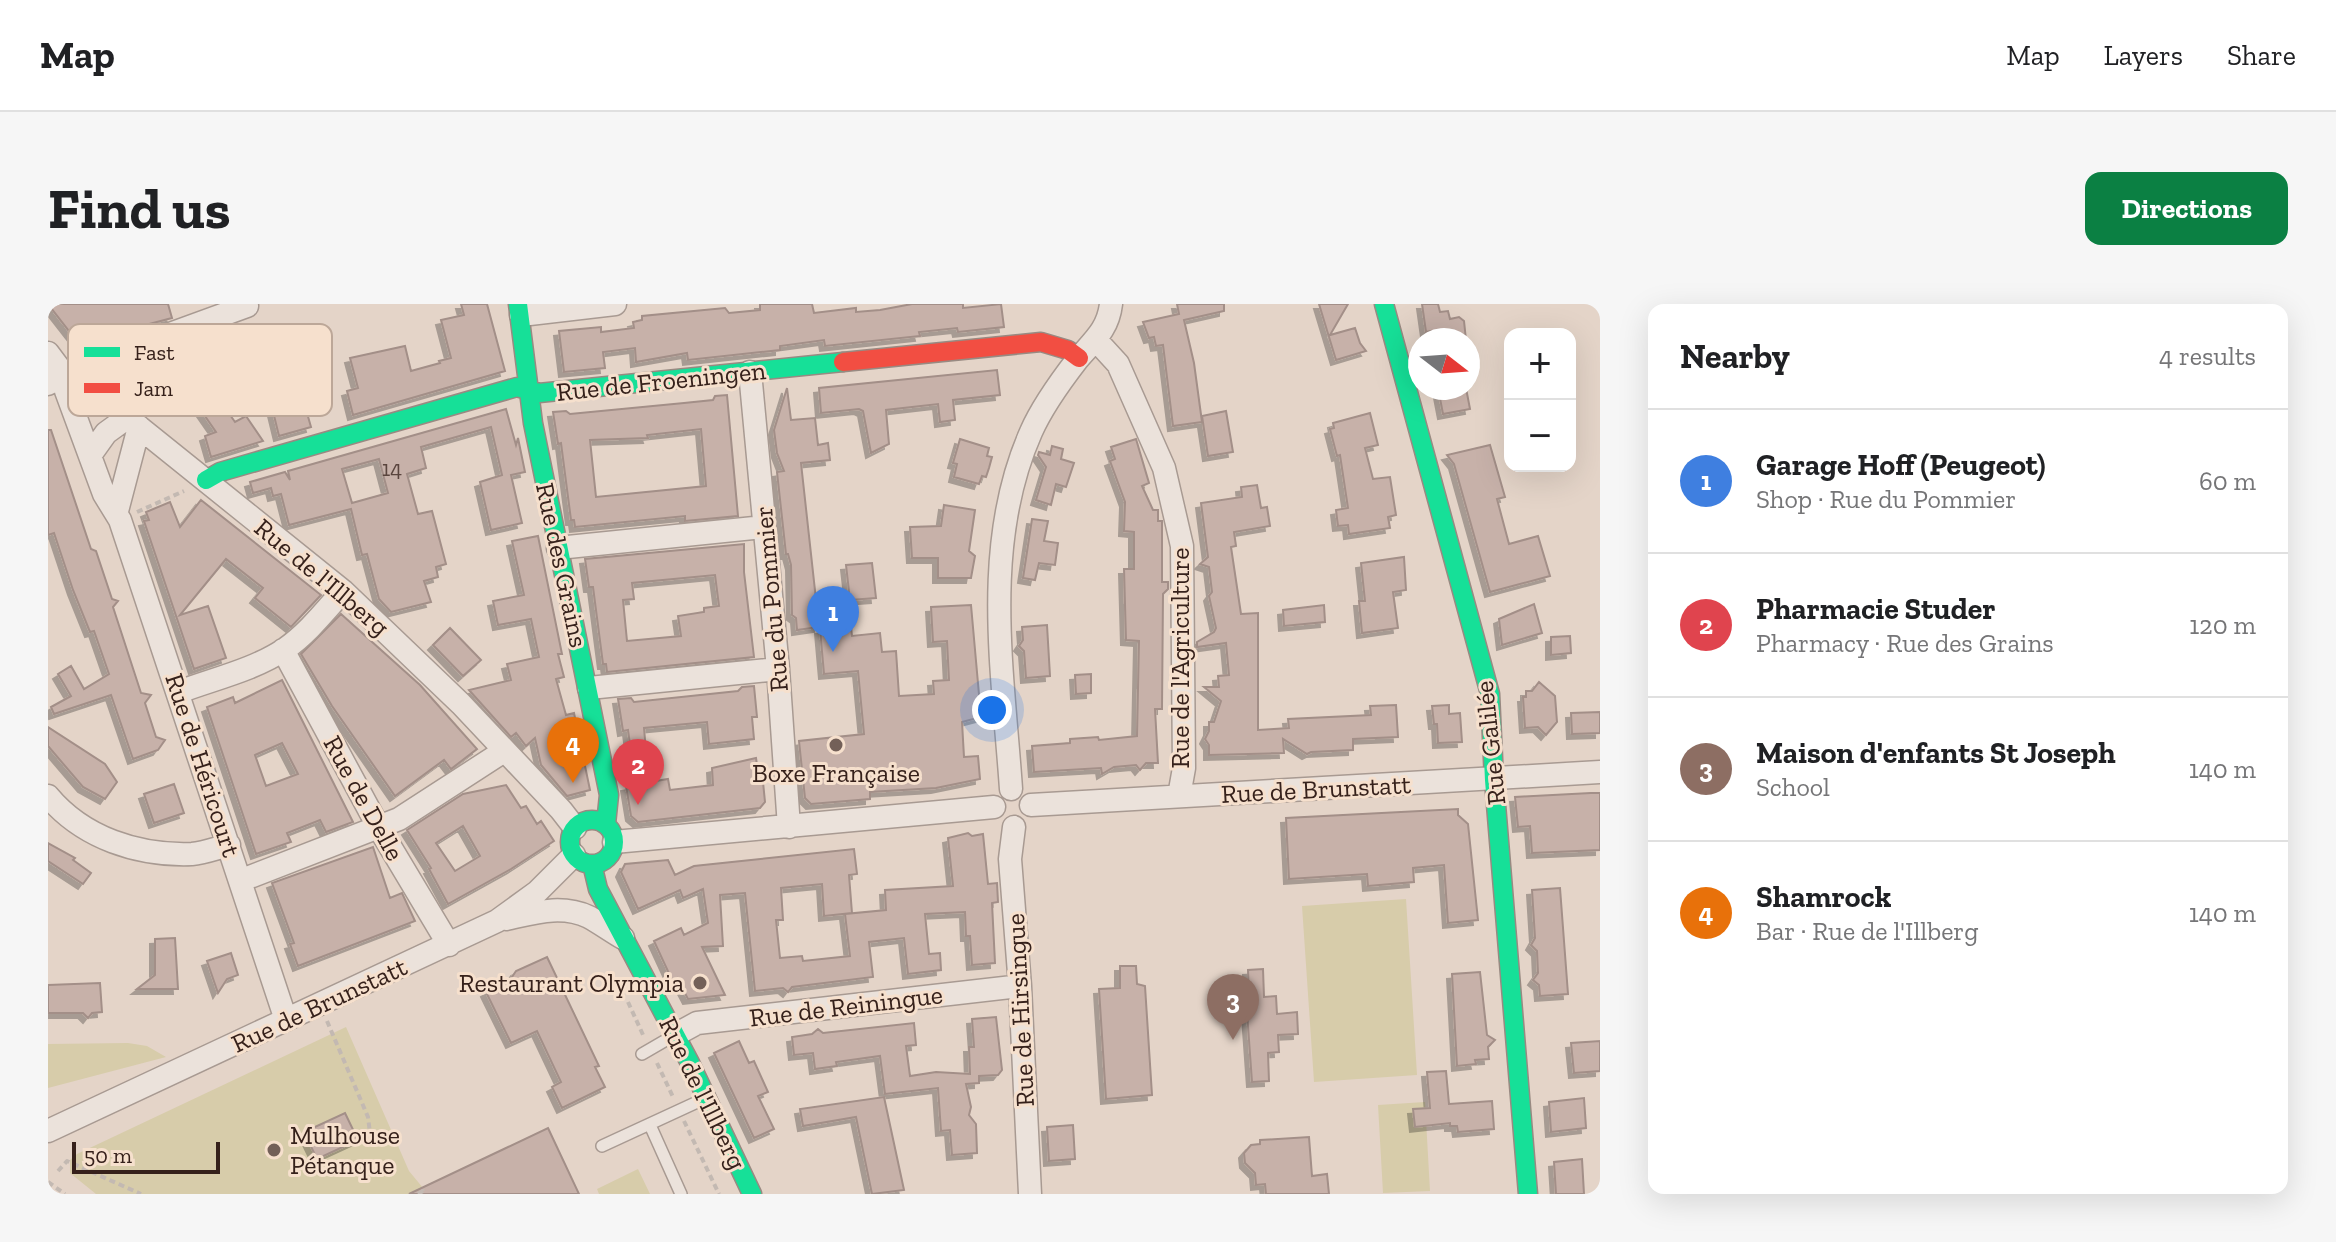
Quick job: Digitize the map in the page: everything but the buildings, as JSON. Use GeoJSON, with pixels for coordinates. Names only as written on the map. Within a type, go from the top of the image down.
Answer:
{"type":"FeatureCollection","features":[{"type":"Feature","properties":{"kind":"street"},"geometry":{"type":"LineString","coordinates":[[519,309],[615,304]]}},
{"type":"Feature","properties":{"kind":"street"},"geometry":{"type":"LineString","coordinates":[[1011,789],[999,591],[1006,512],[1016,471],[1032,430],[1054,391],[1105,327],[1111,304]]}},
{"type":"Feature","properties":{"kind":"street","name":"Rue Galilée"},"geometry":{"type":"LineString","coordinates":[[1384,304],[1490,694],[1494,780],[1528,1194]]}},
{"type":"Feature","properties":{"kind":"street"},"geometry":{"type":"LineString","coordinates":[[199,324],[247,306]]}},
{"type":"Feature","properties":{"kind":"street","name":"Rue des Grains"},"geometry":{"type":"LineString","coordinates":[[519,309],[528,391],[609,795],[610,833]]}},
{"type":"Feature","properties":{"kind":"street","name":"Rue de l'Agriculture"},"geometry":{"type":"LineString","coordinates":[[1096,340],[1118,364],[1164,468],[1182,546],[1184,768],[1179,796]]}},
{"type":"Feature","properties":{"kind":"street","name":"Rue de Froeningen"},"geometry":{"type":"LineString","coordinates":[[206,480],[220,472],[517,387],[539,393],[1041,342],[1068,350],[1079,358]]}},
{"type":"Feature","properties":{"kind":"street","name":"Rue de l'Illberg"},"geometry":{"type":"LineString","coordinates":[[48,353],[56,378]]}},
{"type":"Feature","properties":{"kind":"street","name":"Rue du Pommier"},"geometry":{"type":"LineString","coordinates":[[750,372],[778,669],[789,827]]}},
{"type":"Feature","properties":{"kind":"street","name":"Rue de Héricourt"},"geometry":{"type":"LineString","coordinates":[[56,378],[68,396]]}},
{"type":"Feature","properties":{"kind":"street","name":"Rue de Héricourt"},"geometry":{"type":"LineString","coordinates":[[76,416],[104,494],[119,515],[286,1020]]}},
{"type":"Feature","properties":{"kind":"street","name":"Rue de l'Illberg"},"geometry":{"type":"LineString","coordinates":[[127,416],[343,591],[461,704],[575,828]]}},
{"type":"Feature","properties":{"kind":"street"},"geometry":{"type":"LineString","coordinates":[[91,454],[106,433],[134,422]]}},
{"type":"Feature","properties":{"kind":"street"},"geometry":{"type":"LineString","coordinates":[[119,515],[134,422]]}},
{"type":"Feature","properties":{"kind":"street"},"geometry":{"type":"LineString","coordinates":[[558,548],[764,527]]}},
{"type":"Feature","properties":{"kind":"street"},"geometry":{"type":"LineString","coordinates":[[179,692],[266,660],[283,650],[299,638],[343,591]]}},
{"type":"Feature","properties":{"kind":"street","name":"Rue de Delle"},"geometry":{"type":"LineString","coordinates":[[283,650],[379,828],[449,945]]}},
{"type":"Feature","properties":{"kind":"street"},"geometry":{"type":"LineString","coordinates":[[589,688],[778,669]]}},
{"type":"Feature","properties":{"kind":"street"},"geometry":{"type":"LineString","coordinates":[[242,880],[399,819],[504,751]]}},
{"type":"Feature","properties":{"kind":"street","name":"Rue de Brunstatt"},"geometry":{"type":"LineString","coordinates":[[1031,805],[1600,772]]}},
{"type":"Feature","properties":{"kind":"street"},"geometry":{"type":"LineString","coordinates":[[1011,789],[1026,795],[1031,805],[1025,822],[1014,827],[1002,823],[994,807],[997,797],[1011,789]]}},
{"type":"Feature","properties":{"kind":"street"},"geometry":{"type":"LineString","coordinates":[[48,796],[60,810],[107,841],[156,853],[195,854],[229,845]]}},
{"type":"Feature","properties":{"kind":"street"},"geometry":{"type":"LineString","coordinates":[[610,833],[613,849],[605,860],[583,859],[570,841],[575,828],[593,820],[610,833],[789,827],[994,807]]}},
{"type":"Feature","properties":{"kind":"street","name":"Rue de Hirsingue"},"geometry":{"type":"LineString","coordinates":[[1014,827],[1010,859],[1020,986],[1030,1194]]}},
{"type":"Feature","properties":{"kind":"street","name":"Rue de Brunstatt"},"geometry":{"type":"LineString","coordinates":[[48,1131],[497,921],[583,859]]}},
{"type":"Feature","properties":{"kind":"street","name":"Rue de l'Illberg"},"geometry":{"type":"LineString","coordinates":[[583,859],[675,1035],[752,1194]]}},
{"type":"Feature","properties":{"kind":"street"},"geometry":{"type":"LineString","coordinates":[[497,921],[553,909],[571,911],[590,917],[623,938]]}},
{"type":"Feature","properties":{"kind":"street","name":"Rue de Reiningue"},"geometry":{"type":"LineString","coordinates":[[675,1035],[697,1023],[1020,986]]}},
{"type":"Feature","properties":{"kind":"lane"},"geometry":{"type":"LineString","coordinates":[[646,1051],[675,1035]]}},
{"type":"Feature","properties":{"kind":"lane"},"geometry":{"type":"LineString","coordinates":[[602,1146],[706,1098]]}},
{"type":"Feature","properties":{"kind":"lane"},"geometry":{"type":"LineString","coordinates":[[650,1125],[681,1194]]}},
{"type":"Feature","properties":{"kind":"path"},"geometry":{"type":"LineString","coordinates":[[119,515],[206,480]]}},
{"type":"Feature","properties":{"kind":"path"},"geometry":{"type":"LineString","coordinates":[[625,996],[646,1051],[680,1111],[719,1194]]}},
{"type":"Feature","properties":{"kind":"path"},"geometry":{"type":"LineString","coordinates":[[320,1004],[368,1117],[371,1141],[366,1143]]}},
{"type":"Feature","properties":{"kind":"path"},"geometry":{"type":"LineString","coordinates":[[58,1171],[67,1161],[141,1194]]}},
{"type":"Feature","properties":{"kind":"path"},"geometry":{"type":"LineString","coordinates":[[48,1182],[65,1194]]}},
{"type":"Feature","properties":{"kind":"shaded area"},"geometry":{"type":"Polygon","coordinates":[[[1406,899],[1417,1075],[1314,1082],[1302,906],[1406,899]]]}},
{"type":"Feature","properties":{"kind":"shaded area"},"geometry":{"type":"Polygon","coordinates":[[[346,1027],[409,1171],[428,1194],[96,1194],[70,1173],[70,1160],[77,1154],[346,1027]]]}},
{"type":"Feature","properties":{"kind":"shaded area"},"geometry":{"type":"Polygon","coordinates":[[[128,1043],[147,1046],[166,1057],[48,1088],[48,1044],[128,1043]]]}},
{"type":"Feature","properties":{"kind":"shaded area"},"geometry":{"type":"Polygon","coordinates":[[[1425,1102],[1430,1191],[1383,1193],[1378,1105],[1425,1102]]]}},
{"type":"Feature","properties":{"kind":"shaded area"},"geometry":{"type":"Polygon","coordinates":[[[638,1169],[650,1194],[599,1194],[597,1189],[638,1169]]]}},
{"type":"Feature","properties":{"kind":"traffic: fast"},"geometry":{"type":"LineString","coordinates":[[518,304],[533,423],[609,795],[606,824]]}},
{"type":"Feature","properties":{"kind":"traffic: fast"},"geometry":{"type":"LineString","coordinates":[[1384,304],[1490,694],[1494,780],[1528,1194]]}},
{"type":"Feature","properties":{"kind":"traffic: fast"},"geometry":{"type":"LineString","coordinates":[[206,480],[220,472],[517,387],[539,393],[843,362]]}},
{"type":"Feature","properties":{"kind":"traffic: fast"},"geometry":{"type":"LineString","coordinates":[[592,820],[608,826],[614,842],[608,858],[592,864],[576,858],[570,842],[576,826],[592,820]]}},
{"type":"Feature","properties":{"kind":"traffic: fast"},"geometry":{"type":"LineString","coordinates":[[592,864],[598,889],[690,1063],[752,1194]]}},
{"type":"Feature","properties":{"kind":"traffic: jam"},"geometry":{"type":"LineString","coordinates":[[843,362],[1041,342],[1068,350],[1079,358]]}},
{"type":"Feature","properties":{"kind":"place","name":"Garage Hoff (Peugeot)"},"geometry":{"type":"Point","coordinates":[833,652]}},
{"type":"Feature","properties":{"kind":"place","name":"Boxe Française"},"geometry":{"type":"Point","coordinates":[836,745]}},
{"type":"Feature","properties":{"kind":"place","name":"Shamrock"},"geometry":{"type":"Point","coordinates":[573,783]}},
{"type":"Feature","properties":{"kind":"place","name":"Pharmacie Studer"},"geometry":{"type":"Point","coordinates":[638,805]}},
{"type":"Feature","properties":{"kind":"place","name":"Restaurant Olympia"},"geometry":{"type":"Point","coordinates":[700,983]}},
{"type":"Feature","properties":{"kind":"place","name":"Maison d'enfants St Joseph"},"geometry":{"type":"Point","coordinates":[1233,1040]}},
{"type":"Feature","properties":{"kind":"place","name":"Mulhouse Pétanque"},"geometry":{"type":"Point","coordinates":[274,1150]}}]}
